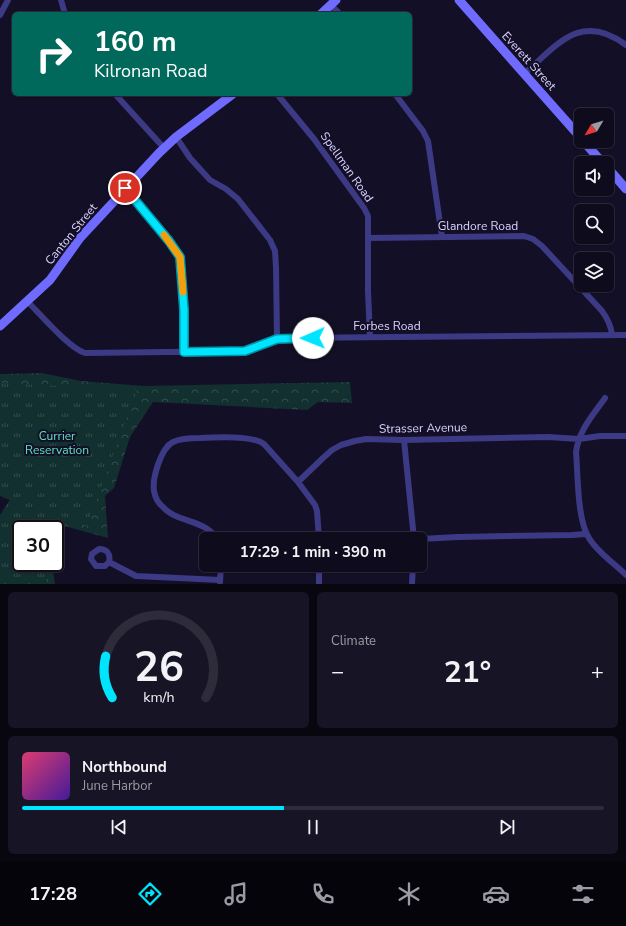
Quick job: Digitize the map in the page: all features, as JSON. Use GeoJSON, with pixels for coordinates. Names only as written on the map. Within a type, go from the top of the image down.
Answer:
{"type":"FeatureCollection","features":[{"type":"Feature","properties":{"kind":"main road","name":"Everett Street"},"geometry":{"type":"LineString","coordinates":[[459,0],[574,130]]}},
{"type":"Feature","properties":{"kind":"main road"},"geometry":{"type":"LineString","coordinates":[[323,12],[334,2]]}},
{"type":"Feature","properties":{"kind":"main road","name":"Canton Street"},"geometry":{"type":"LineString","coordinates":[[0,326],[50,280],[80,238],[125,188],[164,148],[176,137],[230,96]]}},
{"type":"Feature","properties":{"kind":"main road"},"geometry":{"type":"LineString","coordinates":[[590,148],[597,156]]}},
{"type":"Feature","properties":{"kind":"main road"},"geometry":{"type":"LineString","coordinates":[[614,175],[626,189]]}},
{"type":"Feature","properties":{"kind":"street"},"geometry":{"type":"LineString","coordinates":[[0,15],[8,0]]}},
{"type":"Feature","properties":{"kind":"street"},"geometry":{"type":"LineString","coordinates":[[61,0],[64,12]]}},
{"type":"Feature","properties":{"kind":"street"},"geometry":{"type":"LineString","coordinates":[[334,2],[339,12]]}},
{"type":"Feature","properties":{"kind":"street"},"geometry":{"type":"LineString","coordinates":[[524,74],[559,44],[577,32],[589,30],[602,32],[616,37],[626,45]]}},
{"type":"Feature","properties":{"kind":"street"},"geometry":{"type":"LineString","coordinates":[[117,96],[164,148]]}},
{"type":"Feature","properties":{"kind":"street","name":"Spellman Road"},"geometry":{"type":"LineString","coordinates":[[279,96],[314,139],[364,208],[368,216],[370,337]]}},
{"type":"Feature","properties":{"kind":"street"},"geometry":{"type":"LineString","coordinates":[[396,96],[428,141],[442,237]]}},
{"type":"Feature","properties":{"kind":"street"},"geometry":{"type":"LineString","coordinates":[[176,137],[190,158],[210,180],[238,198],[270,240],[274,251],[275,260],[277,339]]}},
{"type":"Feature","properties":{"kind":"street"},"geometry":{"type":"LineString","coordinates":[[125,188],[169,241],[180,257],[184,310],[184,352]]}},
{"type":"Feature","properties":{"kind":"street","name":"Glandore Road"},"geometry":{"type":"LineString","coordinates":[[368,238],[524,236],[533,239],[542,246],[602,311],[612,327],[612,335]]}},
{"type":"Feature","properties":{"kind":"street","name":"Forbes Road"},"geometry":{"type":"LineString","coordinates":[[28,301],[69,343],[78,351],[85,353],[245,351],[277,339],[284,338],[626,335]]}},
{"type":"Feature","properties":{"kind":"street"},"geometry":{"type":"LineString","coordinates":[[605,398],[585,426],[576,452],[581,512],[586,534],[595,546],[626,575]]}},
{"type":"Feature","properties":{"kind":"street","name":"Strasser Avenue"},"geometry":{"type":"LineString","coordinates":[[298,482],[323,458],[341,445],[366,439],[404,440],[548,437],[579,440],[600,436],[626,436]]}},
{"type":"Feature","properties":{"kind":"street"},"geometry":{"type":"LineString","coordinates":[[210,532],[205,527],[166,511],[157,500],[154,490],[154,478],[166,447],[173,442],[200,438],[240,438],[259,440],[298,482],[315,505],[317,511],[318,532]]}},
{"type":"Feature","properties":{"kind":"street"},"geometry":{"type":"LineString","coordinates":[[404,440],[413,532]]}},
{"type":"Feature","properties":{"kind":"street"},"geometry":{"type":"LineString","coordinates":[[427,539],[586,534]]}},
{"type":"Feature","properties":{"kind":"street"},"geometry":{"type":"LineString","coordinates":[[109,562],[136,576],[220,582],[221,572]]}},
{"type":"Feature","properties":{"kind":"street"},"geometry":{"type":"LineString","coordinates":[[319,572],[319,584]]}},
{"type":"Feature","properties":{"kind":"street"},"geometry":{"type":"LineString","coordinates":[[412,584],[413,572]]}},
{"type":"Feature","properties":{"kind":"green space","name":"Currier Reservation"},"geometry":{"type":"Polygon","coordinates":[[[42,373],[81,381],[144,386],[350,382],[352,403],[318,402],[307,410],[153,402],[130,437],[114,488],[105,496],[108,538],[64,526],[64,520],[12,520],[12,572],[53,572],[55,584],[0,584],[0,515],[10,500],[0,495],[0,374],[42,373]]]}},
{"type":"Feature","properties":{"kind":"green space","name":"Currier Reservation"},"geometry":{"type":"Polygon","coordinates":[[[0,383],[137,390],[87,526],[59,515],[57,520],[12,520],[12,572],[47,572],[46,584],[0,584],[0,515],[10,500],[0,496],[0,383]]]}},
{"type":"Feature","properties":{"kind":"slow traffic"},"geometry":{"type":"LineString","coordinates":[[164,235],[180,257],[182,264],[183,292]]}},
{"type":"Feature","properties":{"kind":"route"},"geometry":{"type":"LineString","coordinates":[[125,188],[169,241],[180,257],[182,264],[184,310],[184,352],[245,351],[277,339],[313,338]]}}]}
